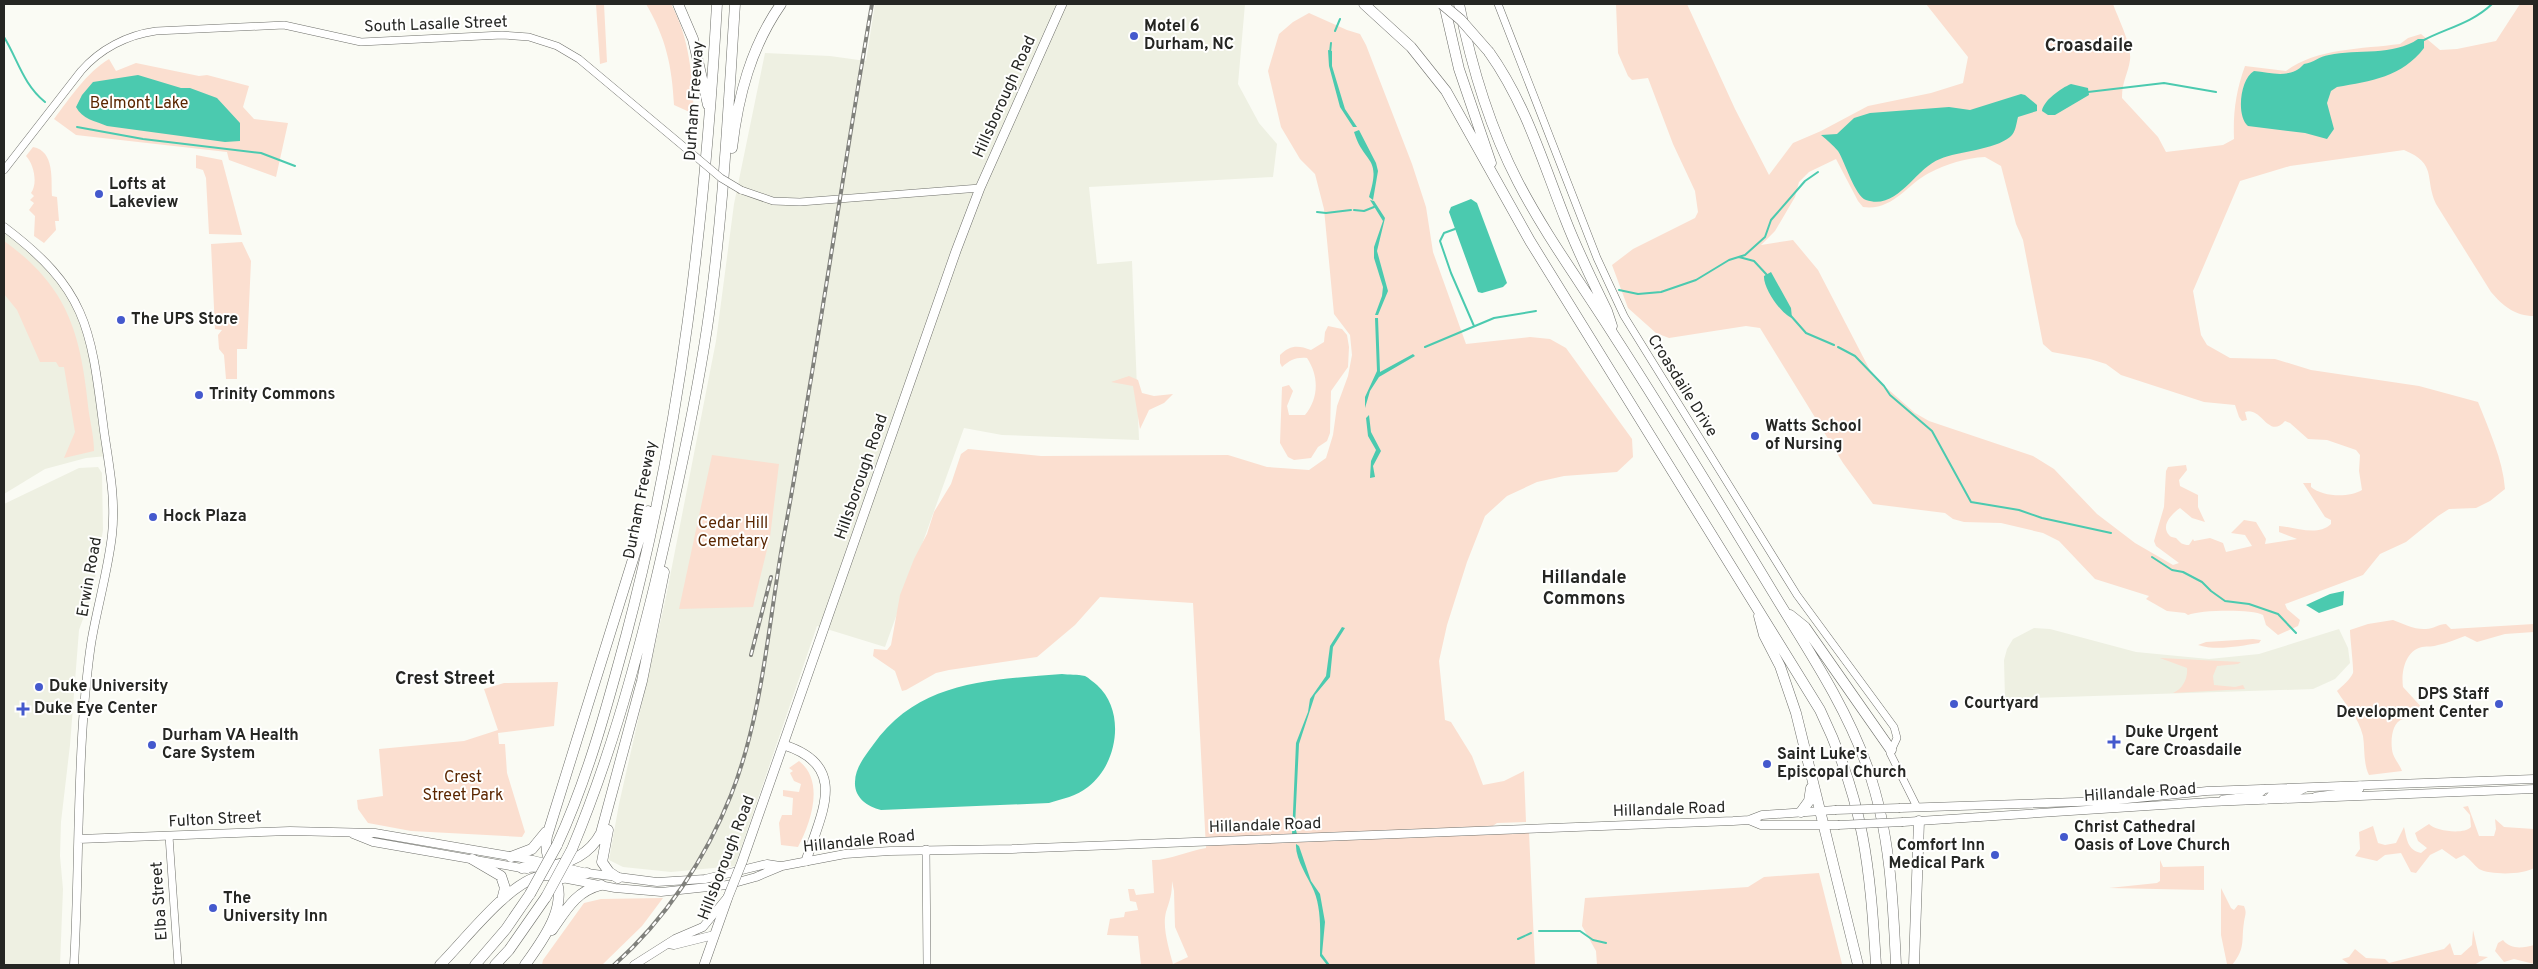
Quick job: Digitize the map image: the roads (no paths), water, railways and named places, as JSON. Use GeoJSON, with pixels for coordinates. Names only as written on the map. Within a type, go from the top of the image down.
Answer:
{"type":"FeatureCollection","features":[{"type":"Feature","properties":{"kind":"highway"},"geometry":{"type":"LineString","coordinates":[[678,4],[696,50],[704,92],[710,111]]}},
{"type":"Feature","properties":{"kind":"highway","name":"Durham Freeway"},"geometry":{"type":"LineString","coordinates":[[475,965],[506,929],[530,894],[557,845],[582,785],[614,681],[646,555],[677,396],[695,273],[710,111],[717,4]]}},
{"type":"Feature","properties":{"kind":"highway","name":"Durham Freeway"},"geometry":{"type":"LineString","coordinates":[[495,965],[509,950],[546,897],[572,849],[598,783],[641,639],[680,475],[707,327],[719,223],[735,4]]}},
{"type":"Feature","properties":{"kind":"highway"},"geometry":{"type":"LineString","coordinates":[[719,223],[744,81],[757,47],[781,4]]}},
{"type":"Feature","properties":{"kind":"highway"},"geometry":{"type":"LineString","coordinates":[[1364,4],[1400,35],[1428,66],[1454,104],[1476,148],[1496,177],[1530,242],[1820,710],[1848,773],[1860,816],[1868,855],[1876,965]]}},
{"type":"Feature","properties":{"kind":"highway"},"geometry":{"type":"LineString","coordinates":[[1443,4],[1459,69],[1496,177]]}},
{"type":"Feature","properties":{"kind":"highway"},"geometry":{"type":"LineString","coordinates":[[1443,4],[1461,20],[1489,52],[1509,83],[1527,120],[1566,222],[1607,311],[1616,338]]}},
{"type":"Feature","properties":{"kind":"highway"},"geometry":{"type":"LineString","coordinates":[[1459,4],[1474,70],[1492,123],[1511,168],[1544,228],[1616,338],[1785,612],[1843,710],[1868,770],[1881,816],[1889,861],[1896,965]]}},
{"type":"Feature","properties":{"kind":"highway"},"geometry":{"type":"LineString","coordinates":[[440,965],[520,884],[591,849],[601,833],[650,650],[680,475]]}},
{"type":"Feature","properties":{"kind":"highway"},"geometry":{"type":"LineString","coordinates":[[534,952],[557,910],[560,898],[560,886],[551,870],[546,846],[550,828],[651,500],[660,480]]}},
{"type":"Feature","properties":{"kind":"highway"},"geometry":{"type":"LineString","coordinates":[[1756,604],[1764,635],[1791,696],[1858,965]]}},
{"type":"Feature","properties":{"kind":"highway"},"geometry":{"type":"LineString","coordinates":[[1785,612],[1805,627],[1891,750]]}},
{"type":"Feature","properties":{"kind":"highway"},"geometry":{"type":"LineString","coordinates":[[1801,812],[1810,799],[1811,780]]}},
{"type":"Feature","properties":{"kind":"highway"},"geometry":{"type":"LineString","coordinates":[[612,794],[612,810],[602,862],[609,872],[618,878]]}},
{"type":"Feature","properties":{"kind":"highway"},"geometry":{"type":"LineString","coordinates":[[1914,965],[1919,821]]}},
{"type":"Feature","properties":{"kind":"highway"},"geometry":{"type":"LineString","coordinates":[[511,856],[532,849],[550,828]]}},
{"type":"Feature","properties":{"kind":"highway"},"geometry":{"type":"LineString","coordinates":[[472,859],[502,876],[505,888],[502,901]]}},
{"type":"Feature","properties":{"kind":"highway"},"geometry":{"type":"LineString","coordinates":[[525,869],[551,870],[580,876],[587,874]]}},
{"type":"Feature","properties":{"kind":"highway"},"geometry":{"type":"LineString","coordinates":[[525,965],[578,895],[586,889],[602,885]]}},
{"type":"Feature","properties":{"kind":"main road","name":"Hillsborough Road"},"geometry":{"type":"LineString","coordinates":[[704,965],[784,745],[950,266],[980,188],[1062,4]]}},
{"type":"Feature","properties":{"kind":"main road","name":"Erwin Road"},"geometry":{"type":"LineString","coordinates":[[4,227],[53,268],[71,293],[82,315],[91,342],[113,480],[114,517],[110,556],[88,668],[83,729],[74,965]]}},
{"type":"Feature","properties":{"kind":"main road"},"geometry":{"type":"LineString","coordinates":[[784,745],[812,758],[825,779],[824,801],[806,861]]}},
{"type":"Feature","properties":{"kind":"main road","name":"Hillandale Road"},"geometry":{"type":"LineString","coordinates":[[551,870],[602,885],[642,891],[684,891],[756,878],[782,866],[806,861],[847,854],[926,849],[1012,849],[1749,820],[1762,815],[1835,810],[2106,800],[2207,791],[2534,779]]}},
{"type":"Feature","properties":{"kind":"main road","name":"Hillandale Road"},"geometry":{"type":"LineString","coordinates":[[1749,820],[1761,825],[1838,825],[2210,802],[2534,789]]}},
{"type":"Feature","properties":{"kind":"main road","name":"Fulton Street"},"geometry":{"type":"LineString","coordinates":[[79,839],[290,831],[376,834],[511,856],[551,870]]}},
{"type":"Feature","properties":{"kind":"main road","name":"Fulton Street"},"geometry":{"type":"LineString","coordinates":[[353,834],[373,842],[525,869]]}},
{"type":"Feature","properties":{"kind":"main road","name":"Hillandale Road"},"geometry":{"type":"LineString","coordinates":[[587,874],[657,882],[683,881],[723,876],[767,864],[782,866]]}},
{"type":"Feature","properties":{"kind":"main road"},"geometry":{"type":"LineString","coordinates":[[634,965],[668,944],[703,927],[728,897]]}},
{"type":"Feature","properties":{"kind":"main road"},"geometry":{"type":"LineString","coordinates":[[668,944],[674,945],[714,935]]}},
{"type":"Feature","properties":{"kind":"street","name":"Croasdaile Drive"},"geometry":{"type":"LineString","coordinates":[[1498,4],[1597,258],[1624,316],[1797,595],[1894,727],[1897,738],[1891,750]]}},
{"type":"Feature","properties":{"kind":"street","name":"South Lasalle Street"},"geometry":{"type":"LineString","coordinates":[[4,170],[81,70],[94,57],[116,43],[149,32],[284,25],[361,42],[502,35],[543,40],[579,59],[722,178],[741,190],[781,202],[819,201],[980,188]]}},
{"type":"Feature","properties":{"kind":"street"},"geometry":{"type":"LineString","coordinates":[[1891,750],[1908,778],[1917,807],[1919,821]]}},
{"type":"Feature","properties":{"kind":"street"},"geometry":{"type":"LineString","coordinates":[[2309,798],[2334,792],[2356,791],[2360,789],[2360,786]]}},
{"type":"Feature","properties":{"kind":"street"},"geometry":{"type":"LineString","coordinates":[[2266,800],[2271,795],[2294,794],[2306,788]]}},
{"type":"Feature","properties":{"kind":"street"},"geometry":{"type":"LineString","coordinates":[[2210,802],[2238,796],[2258,795],[2265,789]]}},
{"type":"Feature","properties":{"kind":"street","name":"Elba Street"},"geometry":{"type":"LineString","coordinates":[[170,836],[178,965]]}},
{"type":"Feature","properties":{"kind":"street"},"geometry":{"type":"LineString","coordinates":[[926,849],[927,965]]}},
{"type":"Feature","properties":{"kind":"waterway"},"geometry":{"type":"LineString","coordinates":[[2422,41],[2467,21],[2492,4]]}},
{"type":"Feature","properties":{"kind":"waterway"},"geometry":{"type":"LineString","coordinates":[[1335,31],[1340,19]]}},
{"type":"Feature","properties":{"kind":"waterway"},"geometry":{"type":"LineString","coordinates":[[4,37],[26,80],[45,102]]}},
{"type":"Feature","properties":{"kind":"waterway"},"geometry":{"type":"LineString","coordinates":[[1330,53],[1331,43]]}},
{"type":"Feature","properties":{"kind":"waterway"},"geometry":{"type":"LineString","coordinates":[[2088,92],[2164,83],[2216,92]]}},
{"type":"Feature","properties":{"kind":"waterway"},"geometry":{"type":"LineString","coordinates":[[77,127],[143,139],[261,153],[295,166]]}},
{"type":"Feature","properties":{"kind":"waterway"},"geometry":{"type":"LineString","coordinates":[[1619,290],[1638,294],[1661,292],[1696,280],[1729,260],[1745,255],[1765,237],[1771,220],[1805,181],[1818,172]]}},
{"type":"Feature","properties":{"kind":"waterway"},"geometry":{"type":"LineString","coordinates":[[1354,210],[1364,211],[1374,207]]}},
{"type":"Feature","properties":{"kind":"waterway"},"geometry":{"type":"LineString","coordinates":[[1317,212],[1326,213],[1351,210]]}},
{"type":"Feature","properties":{"kind":"waterway"},"geometry":{"type":"LineString","coordinates":[[1455,229],[1444,233],[1440,241],[1451,273],[1474,326]]}},
{"type":"Feature","properties":{"kind":"waterway"},"geometry":{"type":"LineString","coordinates":[[1739,257],[1754,261],[1767,275]]}},
{"type":"Feature","properties":{"kind":"waterway"},"geometry":{"type":"LineString","coordinates":[[1425,347],[1494,318],[1536,311]]}},
{"type":"Feature","properties":{"kind":"waterway"},"geometry":{"type":"LineString","coordinates":[[1791,316],[1806,333],[1834,345]]}},
{"type":"Feature","properties":{"kind":"waterway"},"geometry":{"type":"LineString","coordinates":[[1838,347],[1855,356],[1884,386],[1890,395],[1932,431],[1971,502],[2019,510],[2042,518],[2111,533]]}},
{"type":"Feature","properties":{"kind":"waterway"},"geometry":{"type":"LineString","coordinates":[[2152,557],[2172,570],[2183,572],[2202,582],[2225,601],[2249,604],[2278,614],[2296,633]]}},
{"type":"Feature","properties":{"kind":"waterway"},"geometry":{"type":"LineString","coordinates":[[1539,931],[1580,931],[1593,940],[1606,943]]}},
{"type":"Feature","properties":{"kind":"waterway"},"geometry":{"type":"LineString","coordinates":[[1518,939],[1531,933]]}},
{"type":"Feature","properties":{"kind":"railway"},"geometry":{"type":"LineString","coordinates":[[614,965],[633,947],[667,908],[696,865],[721,819],[742,764],[751,733],[758,701],[872,4]]}},
{"type":"Feature","properties":{"kind":"railway"},"geometry":{"type":"LineString","coordinates":[[751,655],[771,577]]}},
{"type":"Feature","properties":{"kind":"place","name":"Motel 6 Durham, NC"},"geometry":{"type":"Point","coordinates":[1134,36]}},
{"type":"Feature","properties":{"kind":"place","name":"Lofts at Lakeview"},"geometry":{"type":"Point","coordinates":[99,194]}},
{"type":"Feature","properties":{"kind":"place","name":"The UPS Store"},"geometry":{"type":"Point","coordinates":[121,320]}},
{"type":"Feature","properties":{"kind":"place","name":"Trinity Commons"},"geometry":{"type":"Point","coordinates":[199,395]}},
{"type":"Feature","properties":{"kind":"place","name":"Watts School of Nursing"},"geometry":{"type":"Point","coordinates":[1755,436]}},
{"type":"Feature","properties":{"kind":"place","name":"Hock Plaza"},"geometry":{"type":"Point","coordinates":[153,517]}},
{"type":"Feature","properties":{"kind":"place","name":"Duke University"},"geometry":{"type":"Point","coordinates":[39,687]}},
{"type":"Feature","properties":{"kind":"place","name":"Courtyard"},"geometry":{"type":"Point","coordinates":[1954,704]}},
{"type":"Feature","properties":{"kind":"place","name":"DPS Staff Development Center"},"geometry":{"type":"Point","coordinates":[2499,704]}},
{"type":"Feature","properties":{"kind":"place","name":"Duke Eye Center"},"geometry":{"type":"Point","coordinates":[23,709]}},
{"type":"Feature","properties":{"kind":"place","name":"Duke Urgent Care Croasdaile"},"geometry":{"type":"Point","coordinates":[2114,742]}},
{"type":"Feature","properties":{"kind":"place","name":"Durham VA Health Care System"},"geometry":{"type":"Point","coordinates":[152,745]}},
{"type":"Feature","properties":{"kind":"place","name":"Saint Luke's Episcopal Church"},"geometry":{"type":"Point","coordinates":[1767,764]}},
{"type":"Feature","properties":{"kind":"place","name":"Christ Cathedral Oasis of Love Church"},"geometry":{"type":"Point","coordinates":[2064,837]}},
{"type":"Feature","properties":{"kind":"place","name":"Comfort Inn Medical Park"},"geometry":{"type":"Point","coordinates":[1995,855]}},
{"type":"Feature","properties":{"kind":"place","name":"The University Inn"},"geometry":{"type":"Point","coordinates":[213,908]}},
{"type":"Feature","properties":{"kind":"district","name":"Croasdaile"},"geometry":{"type":"Point","coordinates":[2089,46]}},
{"type":"Feature","properties":{"kind":"district","name":"Hillandale Commons"},"geometry":{"type":"Point","coordinates":[1584,588]}},
{"type":"Feature","properties":{"kind":"district","name":"Crest Street"},"geometry":{"type":"Point","coordinates":[445,679]}},
{"type":"Feature","properties":{"kind":"park label","name":"Belmont Lake"},"geometry":{"type":"Point","coordinates":[139,104]}},
{"type":"Feature","properties":{"kind":"park label","name":"Cedar Hill Cemetary"},"geometry":{"type":"Point","coordinates":[733,533]}},
{"type":"Feature","properties":{"kind":"park label","name":"Crest Street Park"},"geometry":{"type":"Point","coordinates":[463,787]}}]}
